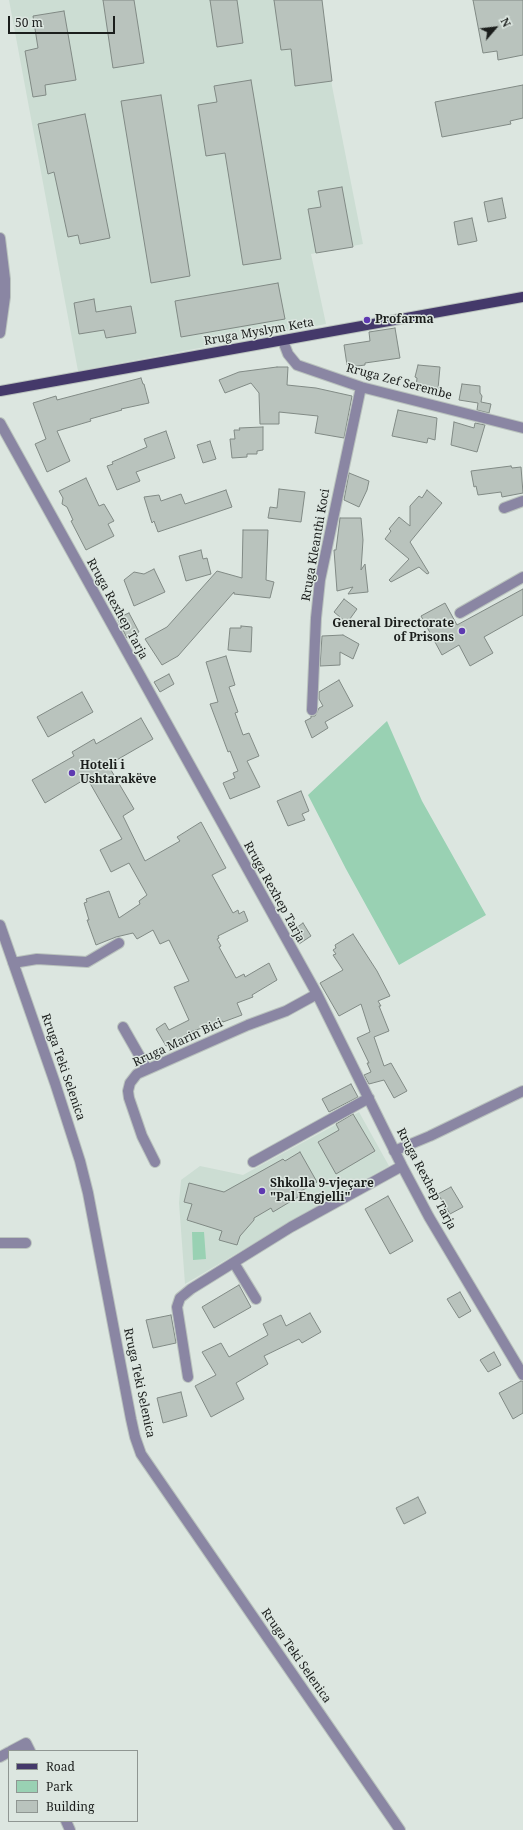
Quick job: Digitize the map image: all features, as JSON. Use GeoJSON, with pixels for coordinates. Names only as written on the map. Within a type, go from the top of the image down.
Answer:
{"type":"FeatureCollection","features":[{"type":"Feature","properties":{"kind":"main road","name":"Rruga Myslym Keta"},"geometry":{"type":"LineString","coordinates":[[0,391],[523,297]]}},
{"type":"Feature","properties":{"kind":"street"},"geometry":{"type":"LineString","coordinates":[[0,238],[5,279],[5,298],[0,333]]}},
{"type":"Feature","properties":{"kind":"street","name":"Rruga Zef Serembe"},"geometry":{"type":"LineString","coordinates":[[283,341],[288,354],[297,365],[361,387],[523,428]]}},
{"type":"Feature","properties":{"kind":"street","name":"Rruga Kleanthi Koci"},"geometry":{"type":"LineString","coordinates":[[312,710],[316,618],[320,580],[361,387]]}},
{"type":"Feature","properties":{"kind":"street","name":"Rruga Rexhep Tarja"},"geometry":{"type":"LineString","coordinates":[[0,423],[317,994],[394,1151],[429,1217],[520,1364],[523,1375]]}},
{"type":"Feature","properties":{"kind":"street"},"geometry":{"type":"LineString","coordinates":[[504,508],[523,501]]}},
{"type":"Feature","properties":{"kind":"street"},"geometry":{"type":"LineString","coordinates":[[460,613],[523,577]]}},
{"type":"Feature","properties":{"kind":"street","name":"Rruga Teki Selenica"},"geometry":{"type":"LineString","coordinates":[[0,926],[55,1083],[83,1174],[131,1419],[141,1454],[400,1830]]}},
{"type":"Feature","properties":{"kind":"street"},"geometry":{"type":"LineString","coordinates":[[13,963],[37,959],[87,962],[119,943]]}},
{"type":"Feature","properties":{"kind":"street","name":"Rruga Marin Bici"},"geometry":{"type":"LineString","coordinates":[[155,1162],[142,1136],[128,1091],[130,1083],[137,1074],[248,1025],[286,1011],[317,994]]}},
{"type":"Feature","properties":{"kind":"street"},"geometry":{"type":"LineString","coordinates":[[123,1027],[147,1069]]}},
{"type":"Feature","properties":{"kind":"street"},"geometry":{"type":"LineString","coordinates":[[394,1151],[430,1136],[523,1091]]}},
{"type":"Feature","properties":{"kind":"street"},"geometry":{"type":"LineString","coordinates":[[253,1162],[369,1098]]}},
{"type":"Feature","properties":{"kind":"street"},"geometry":{"type":"LineString","coordinates":[[188,1378],[177,1307],[180,1298],[191,1289],[291,1227],[402,1166]]}},
{"type":"Feature","properties":{"kind":"street"},"geometry":{"type":"LineString","coordinates":[[0,1243],[26,1244]]}},
{"type":"Feature","properties":{"kind":"street"},"geometry":{"type":"LineString","coordinates":[[234,1262],[256,1299]]}},
{"type":"Feature","properties":{"kind":"street"},"geometry":{"type":"LineString","coordinates":[[18,1750],[28,1747]]}},
{"type":"Feature","properties":{"kind":"shaded area"},"geometry":{"type":"Polygon","coordinates":[[[9,0],[322,0],[332,86],[363,244],[311,254],[326,324],[78,371],[9,0]]]}},
{"type":"Feature","properties":{"kind":"shaded area","name":"Shkolla 9-vjeçare \"Pal Engjelli\""},"geometry":{"type":"Polygon","coordinates":[[[359,1112],[389,1166],[300,1216],[185,1284],[179,1203],[181,1180],[200,1166],[243,1175],[359,1112]]]}},
{"type":"Feature","properties":{"kind":"green space"},"geometry":{"type":"Polygon","coordinates":[[[387,721],[422,801],[486,915],[399,965],[346,869],[308,795],[387,721]]]}},
{"type":"Feature","properties":{"kind":"green space"},"geometry":{"type":"Polygon","coordinates":[[[192,1232],[204,1232],[206,1259],[193,1260],[192,1232]]]}},
{"type":"Feature","properties":{"kind":"building"},"geometry":{"type":"Polygon","coordinates":[[[103,0],[134,0],[144,63],[113,68],[103,0]]]}},
{"type":"Feature","properties":{"kind":"building"},"geometry":{"type":"Polygon","coordinates":[[[210,0],[237,0],[243,43],[217,47],[210,0]]]}},
{"type":"Feature","properties":{"kind":"building"},"geometry":{"type":"Polygon","coordinates":[[[274,0],[322,0],[332,81],[295,86],[291,49],[281,50],[274,0]]]}},
{"type":"Feature","properties":{"kind":"building"},"geometry":{"type":"Polygon","coordinates":[[[473,0],[523,0],[523,55],[498,60],[497,51],[483,53],[473,0]]]}},
{"type":"Feature","properties":{"kind":"building"},"geometry":{"type":"Polygon","coordinates":[[[64,11],[76,80],[45,85],[46,95],[33,97],[25,51],[38,48],[33,16],[64,11]]]}},
{"type":"Feature","properties":{"kind":"building"},"geometry":{"type":"Polygon","coordinates":[[[251,80],[281,259],[243,265],[225,153],[206,156],[198,105],[217,102],[214,86],[251,80]]]}},
{"type":"Feature","properties":{"kind":"building"},"geometry":{"type":"Polygon","coordinates":[[[523,85],[523,118],[510,121],[511,124],[442,137],[435,102],[523,85]]]}},
{"type":"Feature","properties":{"kind":"building"},"geometry":{"type":"Polygon","coordinates":[[[161,95],[190,276],[151,283],[121,101],[161,95]]]}},
{"type":"Feature","properties":{"kind":"building"},"geometry":{"type":"Polygon","coordinates":[[[85,114],[110,238],[80,244],[78,235],[68,237],[54,172],[48,174],[38,124],[85,114]]]}},
{"type":"Feature","properties":{"kind":"building"},"geometry":{"type":"Polygon","coordinates":[[[342,187],[353,247],[316,253],[308,209],[321,207],[318,191],[342,187]]]}},
{"type":"Feature","properties":{"kind":"building"},"geometry":{"type":"Polygon","coordinates":[[[502,198],[506,218],[488,222],[484,202],[502,198]]]}},
{"type":"Feature","properties":{"kind":"building"},"geometry":{"type":"Polygon","coordinates":[[[472,218],[477,241],[458,245],[454,222],[472,218]]]}},
{"type":"Feature","properties":{"kind":"building"},"geometry":{"type":"Polygon","coordinates":[[[278,283],[285,319],[181,337],[175,301],[278,283]]]}},
{"type":"Feature","properties":{"kind":"building"},"geometry":{"type":"Polygon","coordinates":[[[94,299],[96,312],[131,306],[136,333],[106,338],[104,330],[79,334],[74,303],[94,299]]]}},
{"type":"Feature","properties":{"kind":"building"},"geometry":{"type":"Polygon","coordinates":[[[395,328],[400,358],[365,363],[365,365],[350,367],[350,365],[347,365],[344,345],[370,341],[369,332],[395,328]]]}},
{"type":"Feature","properties":{"kind":"building"},"geometry":{"type":"Polygon","coordinates":[[[418,365],[440,367],[438,389],[416,388],[417,378],[415,377],[418,365]]]}},
{"type":"Feature","properties":{"kind":"building"},"geometry":{"type":"Polygon","coordinates":[[[288,367],[287,385],[316,388],[352,396],[344,438],[315,433],[318,416],[279,412],[279,424],[260,424],[259,393],[251,383],[225,393],[219,380],[239,372],[288,367]]]}},
{"type":"Feature","properties":{"kind":"building"},"geometry":{"type":"Polygon","coordinates":[[[141,378],[149,403],[121,409],[122,410],[90,419],[91,421],[57,431],[70,461],[47,472],[35,444],[46,439],[33,403],[56,396],[57,400],[141,378]]]}},
{"type":"Feature","properties":{"kind":"building"},"geometry":{"type":"Polygon","coordinates":[[[462,384],[480,386],[480,393],[482,396],[481,402],[491,404],[489,413],[477,410],[478,403],[459,400],[462,384]]]}},
{"type":"Feature","properties":{"kind":"building"},"geometry":{"type":"Polygon","coordinates":[[[398,410],[437,418],[435,440],[428,438],[427,443],[392,436],[398,410]]]}},
{"type":"Feature","properties":{"kind":"building"},"geometry":{"type":"Polygon","coordinates":[[[454,422],[474,428],[475,423],[485,425],[477,452],[451,445],[454,422]]]}},
{"type":"Feature","properties":{"kind":"building"},"geometry":{"type":"Polygon","coordinates":[[[263,427],[263,450],[257,451],[257,454],[247,454],[247,457],[232,458],[230,439],[235,439],[234,430],[240,430],[239,428],[263,427]]]}},
{"type":"Feature","properties":{"kind":"building"},"geometry":{"type":"Polygon","coordinates":[[[166,431],[175,458],[136,472],[140,481],[117,490],[107,466],[113,464],[112,462],[147,447],[144,439],[166,431]]]}},
{"type":"Feature","properties":{"kind":"building"},"geometry":{"type":"Polygon","coordinates":[[[210,441],[216,459],[203,463],[197,445],[210,441]]]}},
{"type":"Feature","properties":{"kind":"building"},"geometry":{"type":"Polygon","coordinates":[[[511,466],[512,468],[521,467],[523,493],[502,497],[501,492],[478,495],[476,486],[474,487],[471,471],[511,466]]]}},
{"type":"Feature","properties":{"kind":"building"},"geometry":{"type":"Polygon","coordinates":[[[349,473],[369,481],[367,490],[359,507],[344,500],[349,473]]]}},
{"type":"Feature","properties":{"kind":"building"},"geometry":{"type":"Polygon","coordinates":[[[86,478],[99,506],[104,504],[114,521],[108,524],[114,536],[86,550],[71,521],[73,520],[67,507],[62,504],[63,498],[59,491],[86,478]]]}},
{"type":"Feature","properties":{"kind":"building"},"geometry":{"type":"Polygon","coordinates":[[[279,489],[305,492],[301,522],[268,518],[270,507],[277,508],[279,489]]]}},
{"type":"Feature","properties":{"kind":"building"},"geometry":{"type":"Polygon","coordinates":[[[226,490],[232,507],[158,532],[154,521],[152,523],[144,497],[159,495],[161,501],[181,494],[185,504],[226,490]]]}},
{"type":"Feature","properties":{"kind":"building"},"geometry":{"type":"Polygon","coordinates":[[[427,490],[442,503],[410,542],[429,573],[427,574],[419,567],[391,582],[389,580],[409,559],[385,539],[391,531],[389,529],[399,517],[410,526],[410,506],[419,496],[422,498],[427,490]]]}},
{"type":"Feature","properties":{"kind":"building"},"geometry":{"type":"Polygon","coordinates":[[[340,518],[361,518],[363,540],[361,570],[365,564],[368,592],[348,594],[353,587],[337,591],[334,550],[336,550],[340,518]]]}},
{"type":"Feature","properties":{"kind":"building"},"geometry":{"type":"Polygon","coordinates":[[[243,530],[268,530],[266,580],[274,582],[270,598],[234,594],[234,592],[178,656],[162,665],[145,639],[167,627],[217,571],[242,578],[243,530]]]}},
{"type":"Feature","properties":{"kind":"building"},"geometry":{"type":"Polygon","coordinates":[[[201,550],[203,559],[207,558],[211,574],[186,581],[179,556],[201,550]]]}},
{"type":"Feature","properties":{"kind":"building"},"geometry":{"type":"Polygon","coordinates":[[[154,569],[165,592],[134,606],[124,580],[134,572],[144,574],[154,569]]]}},
{"type":"Feature","properties":{"kind":"building","name":"General Directorate of Prisons"},"geometry":{"type":"Polygon","coordinates":[[[523,589],[523,615],[484,637],[493,653],[470,666],[459,645],[442,655],[421,616],[445,603],[457,625],[523,589]]]}},
{"type":"Feature","properties":{"kind":"building"},"geometry":{"type":"Polygon","coordinates":[[[344,599],[357,609],[347,623],[334,612],[344,599]]]}},
{"type":"Feature","properties":{"kind":"building"},"geometry":{"type":"Polygon","coordinates":[[[129,613],[139,632],[127,638],[117,618],[129,613]]]}},
{"type":"Feature","properties":{"kind":"building"},"geometry":{"type":"Polygon","coordinates":[[[241,626],[252,627],[251,652],[228,650],[230,628],[241,628],[241,626]]]}},
{"type":"Feature","properties":{"kind":"building"},"geometry":{"type":"Polygon","coordinates":[[[343,635],[359,644],[353,659],[340,652],[340,665],[320,666],[322,636],[343,635]]]}},
{"type":"Feature","properties":{"kind":"building"},"geometry":{"type":"Polygon","coordinates":[[[226,656],[235,685],[229,687],[238,712],[235,713],[243,735],[249,733],[259,756],[247,761],[260,787],[230,799],[223,783],[235,778],[233,773],[238,771],[230,751],[228,752],[210,704],[218,702],[206,662],[226,656]]]}},
{"type":"Feature","properties":{"kind":"building"},"geometry":{"type":"Polygon","coordinates":[[[169,674],[174,684],[160,692],[154,682],[169,674]]]}},
{"type":"Feature","properties":{"kind":"building"},"geometry":{"type":"Polygon","coordinates":[[[339,680],[353,706],[325,722],[328,728],[312,738],[305,721],[311,718],[311,716],[315,716],[319,708],[323,706],[319,699],[319,692],[339,680]]]}},
{"type":"Feature","properties":{"kind":"building"},"geometry":{"type":"Polygon","coordinates":[[[82,692],[93,712],[48,737],[37,717],[82,692]]]}},
{"type":"Feature","properties":{"kind":"building"},"geometry":{"type":"Polygon","coordinates":[[[141,718],[153,739],[108,765],[134,809],[123,816],[145,861],[180,841],[177,837],[201,822],[226,868],[212,875],[233,913],[238,910],[239,914],[244,911],[248,921],[218,936],[219,938],[217,939],[221,946],[219,947],[236,978],[244,974],[245,977],[269,963],[277,980],[252,995],[253,997],[237,1003],[242,1015],[187,1033],[188,1035],[166,1046],[156,1029],[165,1023],[169,1030],[189,1020],[174,987],[189,981],[169,940],[160,944],[153,930],[137,939],[133,933],[116,937],[96,945],[87,920],[89,920],[84,903],[87,902],[86,899],[109,891],[119,918],[140,904],[139,901],[147,895],[129,863],[111,872],[100,850],[122,839],[87,778],[45,803],[32,780],[74,756],[72,752],[94,739],[96,744],[141,718]]]}},
{"type":"Feature","properties":{"kind":"building"},"geometry":{"type":"Polygon","coordinates":[[[301,791],[309,811],[302,814],[305,820],[288,826],[277,801],[301,791]]]}},
{"type":"Feature","properties":{"kind":"building"},"geometry":{"type":"Polygon","coordinates":[[[303,923],[311,936],[299,944],[292,931],[303,923]]]}},
{"type":"Feature","properties":{"kind":"building"},"geometry":{"type":"Polygon","coordinates":[[[353,934],[377,971],[390,996],[378,1001],[389,1031],[374,1037],[384,1066],[391,1063],[407,1091],[394,1098],[384,1080],[369,1084],[364,1075],[371,1072],[367,1063],[369,1063],[357,1038],[370,1032],[361,1004],[339,1016],[320,983],[343,970],[333,955],[336,954],[333,950],[336,948],[335,945],[353,934]]]}},
{"type":"Feature","properties":{"kind":"building"},"geometry":{"type":"Polygon","coordinates":[[[351,1084],[358,1097],[329,1112],[322,1099],[351,1084]]]}},
{"type":"Feature","properties":{"kind":"building"},"geometry":{"type":"Polygon","coordinates":[[[353,1114],[375,1151],[336,1174],[318,1142],[339,1130],[336,1124],[353,1114]]]}},
{"type":"Feature","properties":{"kind":"building"},"geometry":{"type":"Polygon","coordinates":[[[300,1152],[317,1182],[301,1191],[303,1194],[273,1212],[271,1208],[254,1218],[254,1220],[240,1236],[237,1245],[219,1240],[222,1231],[187,1220],[192,1204],[184,1202],[189,1183],[224,1192],[283,1159],[285,1161],[300,1152]]]}},
{"type":"Feature","properties":{"kind":"building"},"geometry":{"type":"Polygon","coordinates":[[[451,1187],[463,1207],[450,1214],[438,1194],[451,1187]]]}},
{"type":"Feature","properties":{"kind":"building"},"geometry":{"type":"Polygon","coordinates":[[[388,1196],[413,1241],[390,1254],[365,1209],[388,1196]]]}},
{"type":"Feature","properties":{"kind":"building"},"geometry":{"type":"Polygon","coordinates":[[[239,1285],[251,1307],[214,1328],[202,1307],[239,1285]]]}},
{"type":"Feature","properties":{"kind":"building"},"geometry":{"type":"Polygon","coordinates":[[[460,1292],[471,1311],[459,1318],[447,1299],[460,1292]]]}},
{"type":"Feature","properties":{"kind":"building"},"geometry":{"type":"Polygon","coordinates":[[[310,1313],[321,1332],[302,1343],[299,1339],[264,1356],[268,1364],[236,1383],[244,1399],[211,1417],[195,1386],[216,1375],[202,1352],[221,1343],[229,1357],[268,1335],[263,1324],[281,1315],[286,1326],[310,1313]]]}},
{"type":"Feature","properties":{"kind":"building"},"geometry":{"type":"Polygon","coordinates":[[[171,1315],[176,1343],[153,1348],[146,1320],[171,1315]]]}},
{"type":"Feature","properties":{"kind":"building"},"geometry":{"type":"Polygon","coordinates":[[[494,1352],[501,1365],[488,1372],[480,1360],[494,1352]]]}},
{"type":"Feature","properties":{"kind":"building"},"geometry":{"type":"Polygon","coordinates":[[[523,1381],[523,1413],[513,1419],[499,1393],[523,1381]]]}},
{"type":"Feature","properties":{"kind":"building"},"geometry":{"type":"Polygon","coordinates":[[[181,1392],[187,1416],[163,1423],[157,1398],[181,1392]]]}},
{"type":"Feature","properties":{"kind":"building"},"geometry":{"type":"Polygon","coordinates":[[[418,1497],[426,1513],[404,1524],[396,1508],[418,1497]]]}},
{"type":"Feature","properties":{"kind":"place","name":"Profarma"},"geometry":{"type":"Point","coordinates":[367,320]}},
{"type":"Feature","properties":{"kind":"place","name":"General Directorate of Prisons"},"geometry":{"type":"Point","coordinates":[462,631]}},
{"type":"Feature","properties":{"kind":"place","name":"Hoteli i Ushtarakëve"},"geometry":{"type":"Point","coordinates":[72,773]}},
{"type":"Feature","properties":{"kind":"place","name":"Shkolla 9-vjeçare \"Pal Engjelli\""},"geometry":{"type":"Point","coordinates":[262,1191]}}]}
